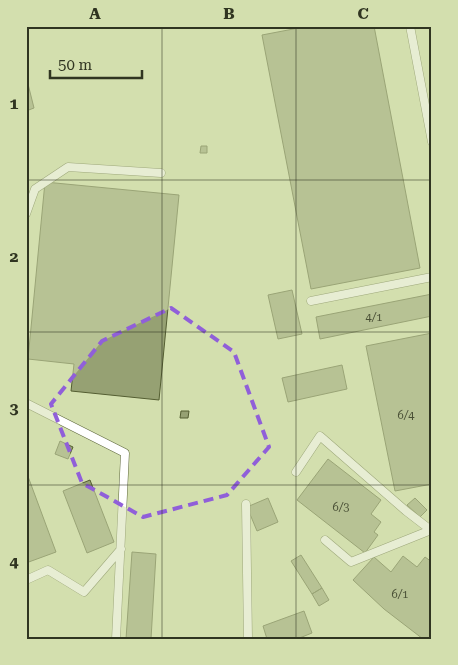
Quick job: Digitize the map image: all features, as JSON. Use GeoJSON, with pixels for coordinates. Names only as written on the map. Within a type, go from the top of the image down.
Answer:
{"type":"FeatureCollection","features":[{"type":"Feature","properties":{"kind":"lane"},"geometry":{"type":"LineString","coordinates":[[410,26],[432,142]]}},
{"type":"Feature","properties":{"kind":"lane"},"geometry":{"type":"LineString","coordinates":[[26,214],[34,189],[68,167],[161,173]]}},
{"type":"Feature","properties":{"kind":"lane"},"geometry":{"type":"LineString","coordinates":[[311,301],[432,277]]}},
{"type":"Feature","properties":{"kind":"lane"},"geometry":{"type":"LineString","coordinates":[[26,403],[125,453],[116,639]]}},
{"type":"Feature","properties":{"kind":"lane"},"geometry":{"type":"LineString","coordinates":[[296,472],[320,436],[406,511],[431,530]]}},
{"type":"Feature","properties":{"kind":"lane"},"geometry":{"type":"LineString","coordinates":[[246,504],[248,639]]}},
{"type":"Feature","properties":{"kind":"lane"},"geometry":{"type":"LineString","coordinates":[[326,540],[351,562],[431,530]]}},
{"type":"Feature","properties":{"kind":"lane"},"geometry":{"type":"LineString","coordinates":[[26,580],[48,570],[84,592],[121,549]]}},
{"type":"Feature","properties":{"kind":"highlighted area"},"geometry":{"type":"Polygon","coordinates":[[[171,308],[234,352],[269,447],[227,495],[143,517],[82,483],[51,404],[102,341],[171,308]]]}},
{"type":"Feature","properties":{"kind":"building"},"geometry":{"type":"Polygon","coordinates":[[[309,26],[374,26],[420,268],[311,289],[262,35],[309,26]]]}},
{"type":"Feature","properties":{"kind":"building"},"geometry":{"type":"Polygon","coordinates":[[[26,76],[34,108],[26,111],[26,76]]]}},
{"type":"Feature","properties":{"kind":"building"},"geometry":{"type":"Polygon","coordinates":[[[201,146],[207,146],[207,153],[200,153],[201,146]]]}},
{"type":"Feature","properties":{"kind":"building"},"geometry":{"type":"Polygon","coordinates":[[[45,182],[179,195],[159,400],[71,391],[74,364],[28,359],[45,182]]]}},
{"type":"Feature","properties":{"kind":"building"},"geometry":{"type":"Polygon","coordinates":[[[292,290],[302,334],[278,339],[268,295],[292,290]]]}},
{"type":"Feature","properties":{"kind":"building"},"geometry":{"type":"Polygon","coordinates":[[[432,294],[432,316],[320,339],[316,317],[432,294]]]}},
{"type":"Feature","properties":{"kind":"building"},"geometry":{"type":"Polygon","coordinates":[[[432,333],[432,484],[395,491],[366,346],[432,333]]]}},
{"type":"Feature","properties":{"kind":"building"},"geometry":{"type":"Polygon","coordinates":[[[342,365],[347,389],[288,402],[282,378],[342,365]]]}},
{"type":"Feature","properties":{"kind":"building"},"geometry":{"type":"Polygon","coordinates":[[[181,411],[189,411],[188,418],[180,418],[181,411]]]}},
{"type":"Feature","properties":{"kind":"building"},"geometry":{"type":"Polygon","coordinates":[[[60,441],[73,447],[68,459],[55,454],[60,441]]]}},
{"type":"Feature","properties":{"kind":"building"},"geometry":{"type":"Polygon","coordinates":[[[328,459],[381,500],[371,514],[381,522],[374,532],[378,535],[365,553],[297,500],[328,459]]]}},
{"type":"Feature","properties":{"kind":"building"},"geometry":{"type":"Polygon","coordinates":[[[26,471],[56,552],[26,563],[26,471]]]}},
{"type":"Feature","properties":{"kind":"building"},"geometry":{"type":"Polygon","coordinates":[[[90,480],[114,542],[87,553],[63,491],[90,480]]]}},
{"type":"Feature","properties":{"kind":"building"},"geometry":{"type":"Polygon","coordinates":[[[268,498],[278,522],[257,531],[247,507],[268,498]]]}},
{"type":"Feature","properties":{"kind":"building"},"geometry":{"type":"Polygon","coordinates":[[[415,498],[427,510],[420,517],[407,505],[415,498]]]}},
{"type":"Feature","properties":{"kind":"building"},"geometry":{"type":"Polygon","coordinates":[[[132,552],[156,554],[151,639],[126,639],[132,552]]]}},
{"type":"Feature","properties":{"kind":"building"},"geometry":{"type":"Polygon","coordinates":[[[301,555],[322,588],[312,594],[291,561],[301,555]]]}},
{"type":"Feature","properties":{"kind":"building"},"geometry":{"type":"Polygon","coordinates":[[[403,556],[417,567],[425,557],[432,562],[432,639],[423,639],[384,609],[353,580],[374,557],[391,572],[403,556]]]}},
{"type":"Feature","properties":{"kind":"building"},"geometry":{"type":"Polygon","coordinates":[[[322,588],[329,600],[319,606],[312,594],[322,588]]]}},
{"type":"Feature","properties":{"kind":"building"},"geometry":{"type":"Polygon","coordinates":[[[304,611],[312,633],[297,639],[267,639],[263,626],[304,611]]]}}]}
